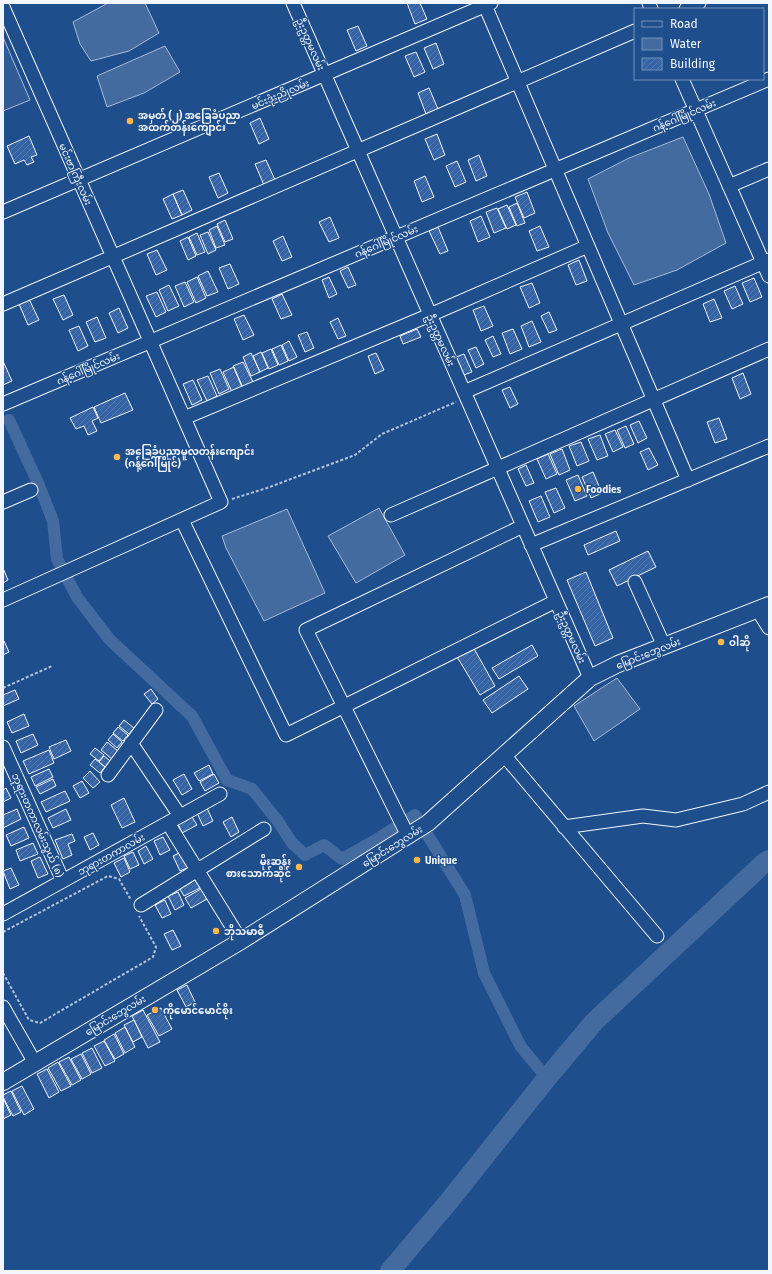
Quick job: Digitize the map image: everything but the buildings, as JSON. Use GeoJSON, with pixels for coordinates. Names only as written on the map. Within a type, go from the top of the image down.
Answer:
{"type":"FeatureCollection","features":[{"type":"Feature","properties":{"kind":"main road","name":"မြောင်းဘွေလမ်း"},"geometry":{"type":"LineString","coordinates":[[3,1082],[241,941],[411,827],[504,755],[590,678],[618,664],[763,607]]}},
{"type":"Feature","properties":{"kind":"street"},"geometry":{"type":"LineString","coordinates":[[688,8],[700,3]]}},
{"type":"Feature","properties":{"kind":"street","name":"ဦးဥတ္တမလမ်း"},"geometry":{"type":"LineString","coordinates":[[295,4],[324,75],[590,678]]}},
{"type":"Feature","properties":{"kind":"street"},"geometry":{"type":"LineString","coordinates":[[487,4],[555,170],[688,480]]}},
{"type":"Feature","properties":{"kind":"street","name":"မင်းဒုံးညိုလမ်း"},"geometry":{"type":"LineString","coordinates":[[3,212],[487,4]]}},
{"type":"Feature","properties":{"kind":"street","name":"မင်းဗာကြီးလမ်း"},"geometry":{"type":"LineString","coordinates":[[3,7],[222,502]]}},
{"type":"Feature","properties":{"kind":"street"},"geometry":{"type":"LineString","coordinates":[[3,304],[634,31]]}},
{"type":"Feature","properties":{"kind":"street","name":"ဂန့်ဂေါ်မြိုင်လမ်း"},"geometry":{"type":"LineString","coordinates":[[3,404],[769,79]]}},
{"type":"Feature","properties":{"kind":"street"},"geometry":{"type":"LineString","coordinates":[[682,80],[729,186],[766,261],[769,276]]}},
{"type":"Feature","properties":{"kind":"street"},"geometry":{"type":"LineString","coordinates":[[729,186],[769,169]]}},
{"type":"Feature","properties":{"kind":"street"},"geometry":{"type":"LineString","coordinates":[[184,418],[430,315],[588,246]]}},
{"type":"Feature","properties":{"kind":"street"},"geometry":{"type":"LineString","coordinates":[[465,395],[621,323],[766,261]]}},
{"type":"Feature","properties":{"kind":"street"},"geometry":{"type":"LineString","coordinates":[[391,515],[769,349]]}},
{"type":"Feature","properties":{"kind":"street"},"geometry":{"type":"LineString","coordinates":[[531,545],[769,446]]}},
{"type":"Feature","properties":{"kind":"street"},"geometry":{"type":"LineString","coordinates":[[3,502],[31,490]]}},
{"type":"Feature","properties":{"kind":"street"},"geometry":{"type":"LineString","coordinates":[[3,600],[222,502]]}},
{"type":"Feature","properties":{"kind":"street"},"geometry":{"type":"LineString","coordinates":[[182,520],[286,735],[556,601]]}},
{"type":"Feature","properties":{"kind":"street"},"geometry":{"type":"LineString","coordinates":[[411,827],[343,706],[306,630],[523,526]]}},
{"type":"Feature","properties":{"kind":"street"},"geometry":{"type":"LineString","coordinates":[[635,582],[664,646]]}},
{"type":"Feature","properties":{"kind":"street"},"geometry":{"type":"LineString","coordinates":[[763,607],[769,628]]}},
{"type":"Feature","properties":{"kind":"street"},"geometry":{"type":"LineString","coordinates":[[108,775],[156,710]]}},
{"type":"Feature","properties":{"kind":"street"},"geometry":{"type":"LineString","coordinates":[[131,743],[180,816]]}},
{"type":"Feature","properties":{"kind":"street","name":"ဘုရားတကာလမ်းသွယ် (၈)"},"geometry":{"type":"LineString","coordinates":[[3,747],[63,881]]}},
{"type":"Feature","properties":{"kind":"street"},"geometry":{"type":"LineString","coordinates":[[504,755],[657,936]]}},
{"type":"Feature","properties":{"kind":"street"},"geometry":{"type":"LineString","coordinates":[[564,827],[643,816],[676,820],[743,804],[769,792]]}},
{"type":"Feature","properties":{"kind":"street","name":"ဘုရားတကာလမ်း"},"geometry":{"type":"LineString","coordinates":[[3,914],[220,794]]}},
{"type":"Feature","properties":{"kind":"street"},"geometry":{"type":"LineString","coordinates":[[168,823],[241,941]]}},
{"type":"Feature","properties":{"kind":"street"},"geometry":{"type":"LineString","coordinates":[[138,908],[264,829]]}},
{"type":"Feature","properties":{"kind":"street"},"geometry":{"type":"LineString","coordinates":[[3,1007],[35,1063]]}},
{"type":"Feature","properties":{"kind":"path"},"geometry":{"type":"LineString","coordinates":[[222,502],[267,488],[355,455],[382,434],[465,395]]}},
{"type":"Feature","properties":{"kind":"path"},"geometry":{"type":"LineString","coordinates":[[3,688],[52,666]]}},
{"type":"Feature","properties":{"kind":"path"},"geometry":{"type":"LineString","coordinates":[[3,932],[108,876],[119,879],[138,908],[156,947],[153,957],[40,1023],[30,1020],[3,973]]}},
{"type":"Feature","properties":{"kind":"shaded area"},"geometry":{"type":"Polygon","coordinates":[[[3,37],[30,100],[3,111],[3,37]]]}},
{"type":"Feature","properties":{"kind":"water"},"geometry":{"type":"Polygon","coordinates":[[[108,3],[145,3],[159,33],[129,51],[91,61],[80,44],[73,22],[108,3]]]}},
{"type":"Feature","properties":{"kind":"water"},"geometry":{"type":"Polygon","coordinates":[[[165,46],[180,72],[144,93],[107,107],[97,76],[165,46]]]}},
{"type":"Feature","properties":{"kind":"water"},"geometry":{"type":"Polygon","coordinates":[[[683,137],[709,194],[726,243],[677,270],[634,285],[608,233],[588,179],[629,158],[683,137]]]}},
{"type":"Feature","properties":{"kind":"water"},"geometry":{"type":"Polygon","coordinates":[[[379,508],[405,555],[356,583],[328,536],[379,508]]]}},
{"type":"Feature","properties":{"kind":"water"},"geometry":{"type":"Polygon","coordinates":[[[287,509],[325,593],[264,621],[226,548],[222,536],[287,509]]]}},
{"type":"Feature","properties":{"kind":"water"},"geometry":{"type":"Polygon","coordinates":[[[617,678],[640,709],[594,741],[574,706],[617,678]]]}},
{"type":"Feature","properties":{"kind":"waterway"},"geometry":{"type":"LineString","coordinates":[[9,420],[38,483],[53,521],[57,559],[77,597],[109,639],[192,716],[227,780],[252,789],[277,820],[292,843],[305,855],[324,845],[342,859],[415,815],[465,895],[484,973],[521,1047],[547,1078]]}},
{"type":"Feature","properties":{"kind":"waterway"},"geometry":{"type":"LineString","coordinates":[[390,1271],[450,1200],[547,1078],[594,1022],[765,862],[769,860]]}},
{"type":"Feature","properties":{"kind":"place","name":"အမှတ် (၂) အခြေခံပညာ အထက်တန်းကျောင်း"},"geometry":{"type":"Point","coordinates":[130,121]}},
{"type":"Feature","properties":{"kind":"place","name":"အခြေခံပညာမူလတန်းကျောင်း (ဂန့်ဂေါ်မြိုင်)"},"geometry":{"type":"Point","coordinates":[117,457]}},
{"type":"Feature","properties":{"kind":"place","name":"Foodies"},"geometry":{"type":"Point","coordinates":[578,489]}},
{"type":"Feature","properties":{"kind":"place","name":"ဝါဆို"},"geometry":{"type":"Point","coordinates":[721,642]}},
{"type":"Feature","properties":{"kind":"place","name":"Unique"},"geometry":{"type":"Point","coordinates":[417,860]}},
{"type":"Feature","properties":{"kind":"place","name":"မိုးဆန်း စားသောက်ဆိုင်"},"geometry":{"type":"Point","coordinates":[299,867]}},
{"type":"Feature","properties":{"kind":"place","name":"ဘိုသမာဓီ"},"geometry":{"type":"Point","coordinates":[216,931]}},
{"type":"Feature","properties":{"kind":"place","name":"ကိုမောင်မောင်စိုး"},"geometry":{"type":"Point","coordinates":[155,1010]}}]}
